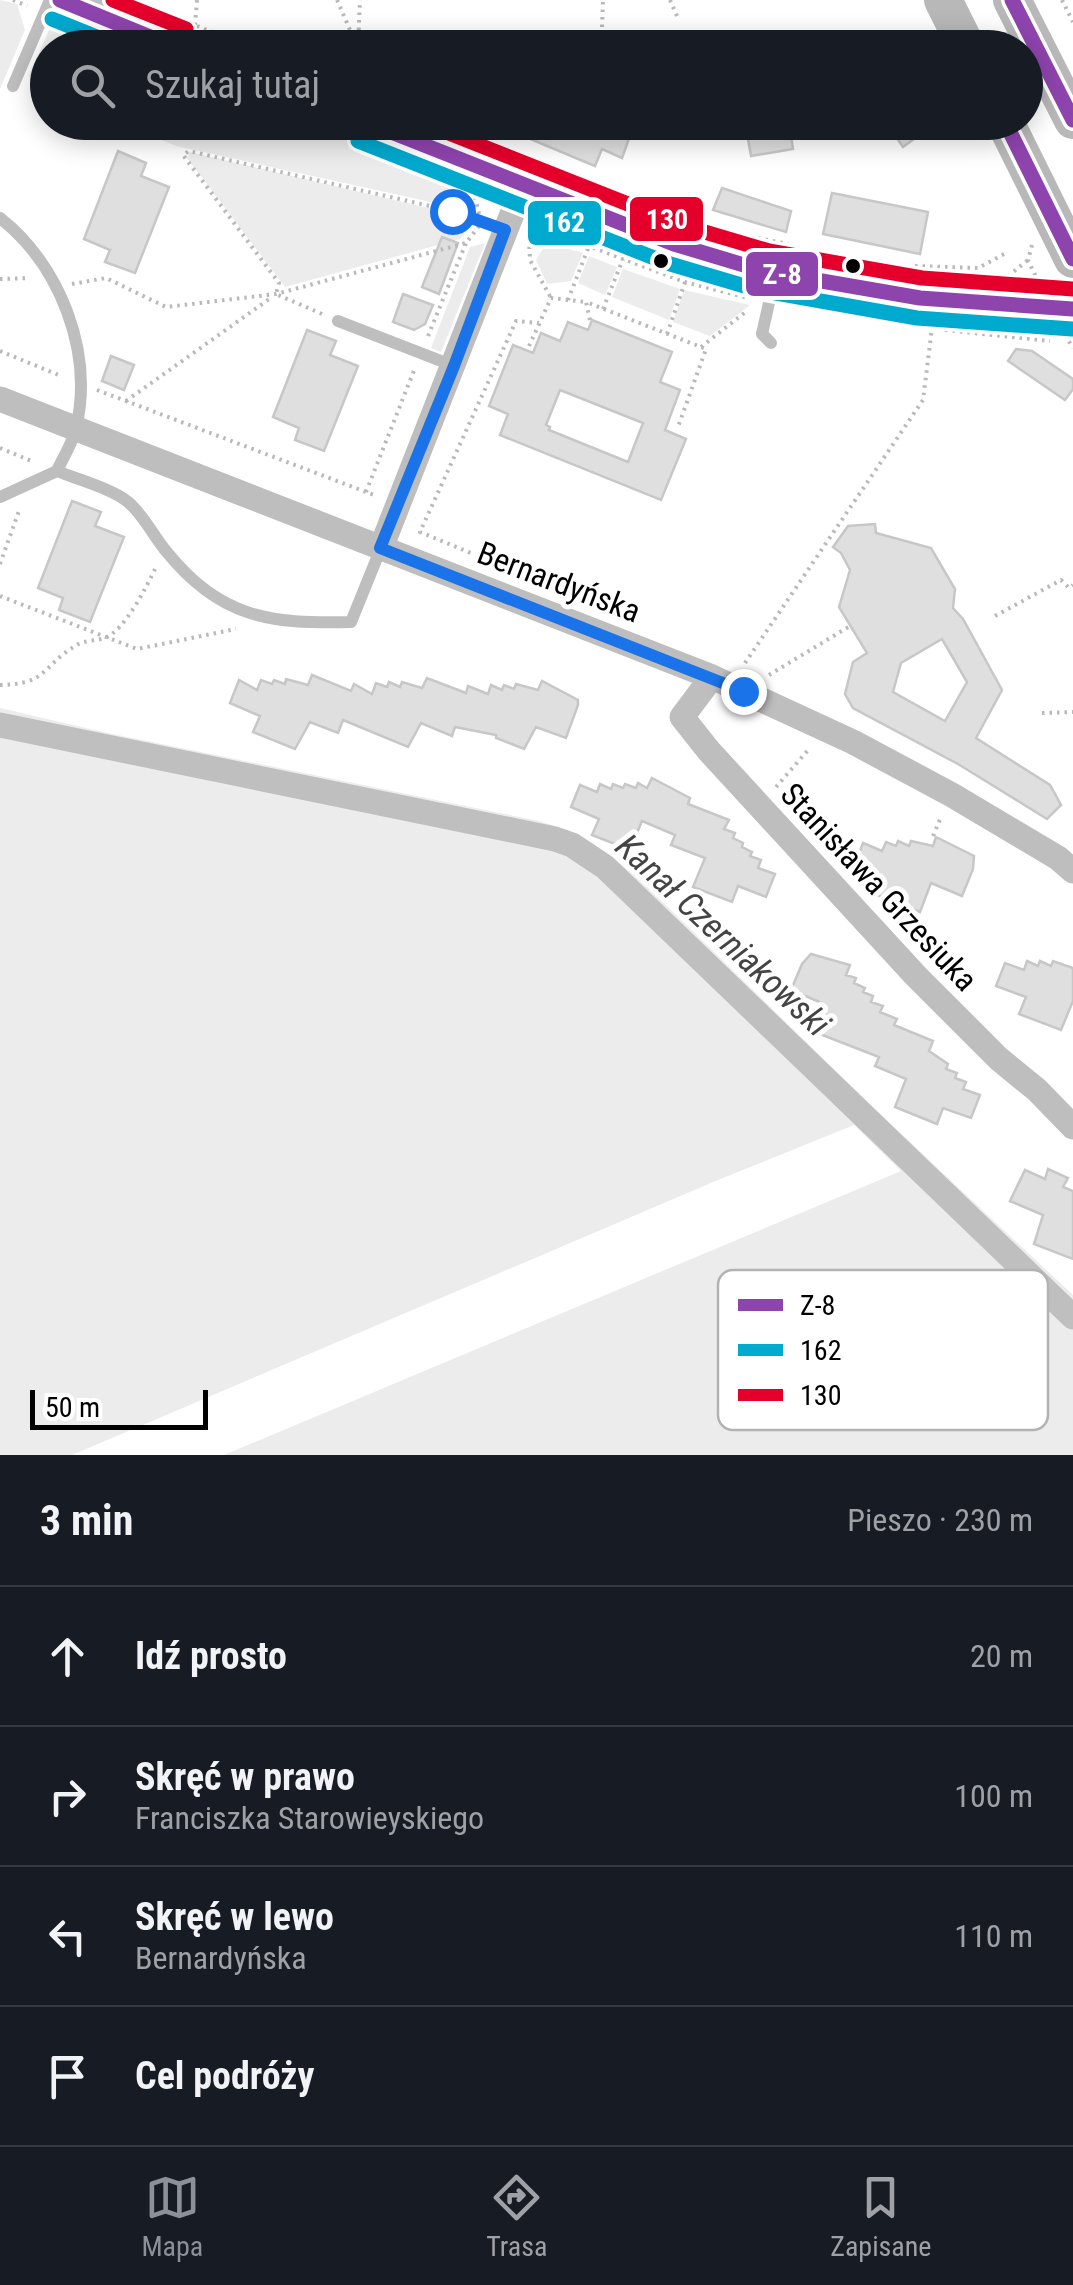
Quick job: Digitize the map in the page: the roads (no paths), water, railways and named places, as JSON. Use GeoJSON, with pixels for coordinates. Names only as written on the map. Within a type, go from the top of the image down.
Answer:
{"type":"FeatureCollection","features":[{"type":"Feature","properties":{"kind":"main road"},"geometry":{"type":"LineString","coordinates":[[943,0],[958,30]]}},
{"type":"Feature","properties":{"kind":"main road"},"geometry":{"type":"LineString","coordinates":[[1012,0],[1027,30]]}},
{"type":"Feature","properties":{"kind":"main road"},"geometry":{"type":"LineString","coordinates":[[1043,61],[1073,120]]}},
{"type":"Feature","properties":{"kind":"main road"},"geometry":{"type":"LineString","coordinates":[[1014,140],[1073,259]]}},
{"type":"Feature","properties":{"kind":"street"},"geometry":{"type":"LineString","coordinates":[[60,0],[166,30]]}},
{"type":"Feature","properties":{"kind":"street"},"geometry":{"type":"LineString","coordinates":[[409,140],[674,244],[775,273],[1070,323]]}},
{"type":"Feature","properties":{"kind":"street"},"geometry":{"type":"LineString","coordinates":[[380,548],[523,186]]}},
{"type":"Feature","properties":{"kind":"street","name":"Bernardyńska"},"geometry":{"type":"LineString","coordinates":[[0,399],[728,684],[952,794],[1073,871]]}},
{"type":"Feature","properties":{"kind":"street","name":"Stanisława Grzesiuka"},"geometry":{"type":"LineString","coordinates":[[728,684],[682,717],[734,781],[926,986],[1073,1127]]}},
{"type":"Feature","properties":{"kind":"lane"},"geometry":{"type":"LineString","coordinates":[[37,30],[50,0]]}},
{"type":"Feature","properties":{"kind":"lane"},"geometry":{"type":"LineString","coordinates":[[14,86],[30,48]]}},
{"type":"Feature","properties":{"kind":"lane"},"geometry":{"type":"LineString","coordinates":[[0,218],[13,228],[57,286],[72,324],[80,383],[76,429],[57,471],[0,497]]}},
{"type":"Feature","properties":{"kind":"lane"},"geometry":{"type":"LineString","coordinates":[[772,343],[762,334],[775,273]]}},
{"type":"Feature","properties":{"kind":"lane"},"geometry":{"type":"LineString","coordinates":[[338,320],[454,366]]}},
{"type":"Feature","properties":{"kind":"lane"},"geometry":{"type":"LineString","coordinates":[[57,471],[128,502],[164,549],[205,592],[276,621],[351,622],[380,548]]}},
{"type":"Feature","properties":{"kind":"waterway","name":"Kanał Czerniakowski"},"geometry":{"type":"LineString","coordinates":[[0,725],[572,845],[605,867],[1024,1270]]}},
{"type":"Feature","properties":{"kind":"waterway","name":"Kanał Czerniakowski"},"geometry":{"type":"LineString","coordinates":[[1048,1293],[1073,1317]]}}]}
